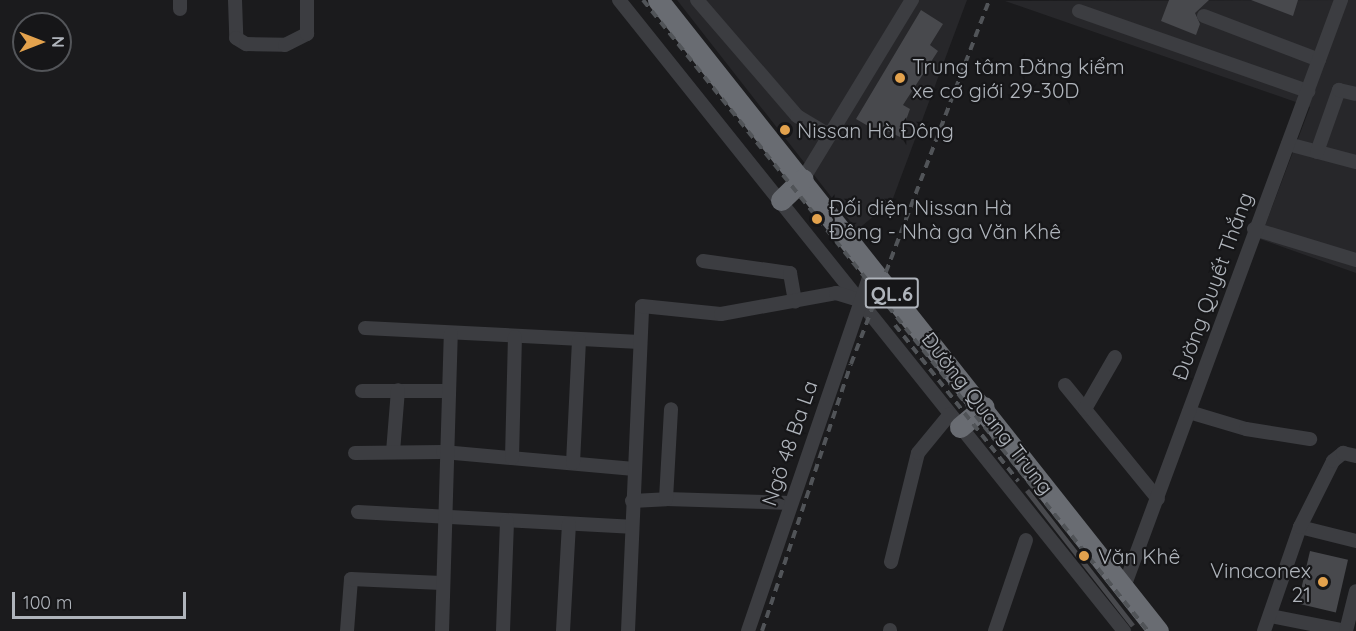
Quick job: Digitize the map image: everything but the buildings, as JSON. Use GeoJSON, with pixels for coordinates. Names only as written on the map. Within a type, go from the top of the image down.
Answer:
{"type":"FeatureCollection","features":[{"type":"Feature","properties":{"kind":"highway","name":"Đường Quang Trung"},"geometry":{"type":"LineString","coordinates":[[658,0],[984,407],[1124,587],[1151,629]]}},
{"type":"Feature","properties":{"kind":"highway"},"geometry":{"type":"LineString","coordinates":[[781,200],[803,179]]}},
{"type":"Feature","properties":{"kind":"highway"},"geometry":{"type":"LineString","coordinates":[[955,421],[984,407]]}},
{"type":"Feature","properties":{"kind":"street"},"geometry":{"type":"LineString","coordinates":[[235,0],[236,38],[246,44],[285,45],[307,34],[307,0]]}},
{"type":"Feature","properties":{"kind":"street"},"geometry":{"type":"LineString","coordinates":[[619,0],[1124,631]]}},
{"type":"Feature","properties":{"kind":"street"},"geometry":{"type":"LineString","coordinates":[[697,0],[797,116],[830,135]]}},
{"type":"Feature","properties":{"kind":"street"},"geometry":{"type":"LineString","coordinates":[[803,179],[912,0]]}},
{"type":"Feature","properties":{"kind":"street","name":"Đường Quyết Thắng"},"geometry":{"type":"LineString","coordinates":[[1124,587],[1158,499],[1254,229],[1341,0]]}},
{"type":"Feature","properties":{"kind":"street"},"geometry":{"type":"LineString","coordinates":[[1079,11],[1308,91]]}},
{"type":"Feature","properties":{"kind":"street"},"geometry":{"type":"LineString","coordinates":[[1204,16],[1319,60]]}},
{"type":"Feature","properties":{"kind":"street"},"geometry":{"type":"LineString","coordinates":[[1317,152],[1339,90],[1356,94]]}},
{"type":"Feature","properties":{"kind":"street"},"geometry":{"type":"LineString","coordinates":[[1288,144],[1356,162]]}},
{"type":"Feature","properties":{"kind":"street"},"geometry":{"type":"LineString","coordinates":[[1254,229],[1356,260]]}},
{"type":"Feature","properties":{"kind":"street"},"geometry":{"type":"LineString","coordinates":[[703,261],[790,273],[795,302]]}},
{"type":"Feature","properties":{"kind":"street","name":"Ngõ 48 Ba La"},"geometry":{"type":"LineString","coordinates":[[748,631],[859,300],[872,269]]}},
{"type":"Feature","properties":{"kind":"street"},"geometry":{"type":"LineString","coordinates":[[628,631],[642,306],[721,314],[836,293],[859,300]]}},
{"type":"Feature","properties":{"kind":"street"},"geometry":{"type":"LineString","coordinates":[[365,328],[640,342]]}},
{"type":"Feature","properties":{"kind":"street"},"geometry":{"type":"LineString","coordinates":[[442,631],[443,452],[451,334]]}},
{"type":"Feature","properties":{"kind":"street"},"geometry":{"type":"LineString","coordinates":[[512,458],[515,337]]}},
{"type":"Feature","properties":{"kind":"street"},"geometry":{"type":"LineString","coordinates":[[573,463],[579,340]]}},
{"type":"Feature","properties":{"kind":"street"},"geometry":{"type":"LineString","coordinates":[[1085,410],[1115,357]]}},
{"type":"Feature","properties":{"kind":"street"},"geometry":{"type":"LineString","coordinates":[[1065,385],[1158,499]]}},
{"type":"Feature","properties":{"kind":"street"},"geometry":{"type":"LineString","coordinates":[[393,452],[398,390]]}},
{"type":"Feature","properties":{"kind":"street"},"geometry":{"type":"LineString","coordinates":[[362,391],[447,391]]}},
{"type":"Feature","properties":{"kind":"street"},"geometry":{"type":"LineString","coordinates":[[666,499],[671,410]]}},
{"type":"Feature","properties":{"kind":"street"},"geometry":{"type":"LineString","coordinates":[[1189,412],[1246,429],[1310,439]]}},
{"type":"Feature","properties":{"kind":"street"},"geometry":{"type":"LineString","coordinates":[[891,562],[918,453],[955,421]]}},
{"type":"Feature","properties":{"kind":"street"},"geometry":{"type":"LineString","coordinates":[[355,453],[443,452],[634,469]]}},
{"type":"Feature","properties":{"kind":"street"},"geometry":{"type":"LineString","coordinates":[[1264,631],[1300,527],[1333,461],[1343,453],[1356,456]]}},
{"type":"Feature","properties":{"kind":"street"},"geometry":{"type":"LineString","coordinates":[[632,501],[666,499],[791,503]]}},
{"type":"Feature","properties":{"kind":"street"},"geometry":{"type":"LineString","coordinates":[[358,512],[631,527]]}},
{"type":"Feature","properties":{"kind":"street"},"geometry":{"type":"LineString","coordinates":[[503,631],[507,521]]}},
{"type":"Feature","properties":{"kind":"street"},"geometry":{"type":"LineString","coordinates":[[563,631],[569,524]]}},
{"type":"Feature","properties":{"kind":"street"},"geometry":{"type":"LineString","coordinates":[[1300,527],[1356,541]]}},
{"type":"Feature","properties":{"kind":"street"},"geometry":{"type":"LineString","coordinates":[[995,631],[1026,540]]}},
{"type":"Feature","properties":{"kind":"street"},"geometry":{"type":"LineString","coordinates":[[347,631],[351,579],[442,583]]}},
{"type":"Feature","properties":{"kind":"street"},"geometry":{"type":"LineString","coordinates":[[1271,616],[1346,631],[1356,591]]}},
{"type":"Feature","properties":{"kind":"shaded area"},"geometry":{"type":"Polygon","coordinates":[[[677,0],[967,0],[892,201],[857,230],[677,0]]]}},
{"type":"Feature","properties":{"kind":"shaded area"},"geometry":{"type":"Polygon","coordinates":[[[1356,0],[1356,273],[1260,239],[1310,107],[1005,1],[1356,0]]]}},
{"type":"Feature","properties":{"kind":"railway"},"geometry":{"type":"LineString","coordinates":[[643,0],[1148,631]]}},
{"type":"Feature","properties":{"kind":"railway"},"geometry":{"type":"LineString","coordinates":[[762,631],[851,364],[989,0]]}},
{"type":"Feature","properties":{"kind":"railway"},"geometry":{"type":"LineString","coordinates":[[895,325],[1018,481]]}},
{"type":"Feature","properties":{"kind":"place","name":"Trung tâm Đăng kiểm xe cơ giới 29-30D"},"geometry":{"type":"Point","coordinates":[900,78]}},
{"type":"Feature","properties":{"kind":"place","name":"Nissan Hà Đông"},"geometry":{"type":"Point","coordinates":[785,130]}},
{"type":"Feature","properties":{"kind":"place","name":"Đối diện Nissan Hà Đông - Nhà ga Văn Khê"},"geometry":{"type":"Point","coordinates":[817,219]}},
{"type":"Feature","properties":{"kind":"place","name":"Văn Khê"},"geometry":{"type":"Point","coordinates":[1084,556]}},
{"type":"Feature","properties":{"kind":"place","name":"Vinaconex 21"},"geometry":{"type":"Point","coordinates":[1323,582]}}]}
